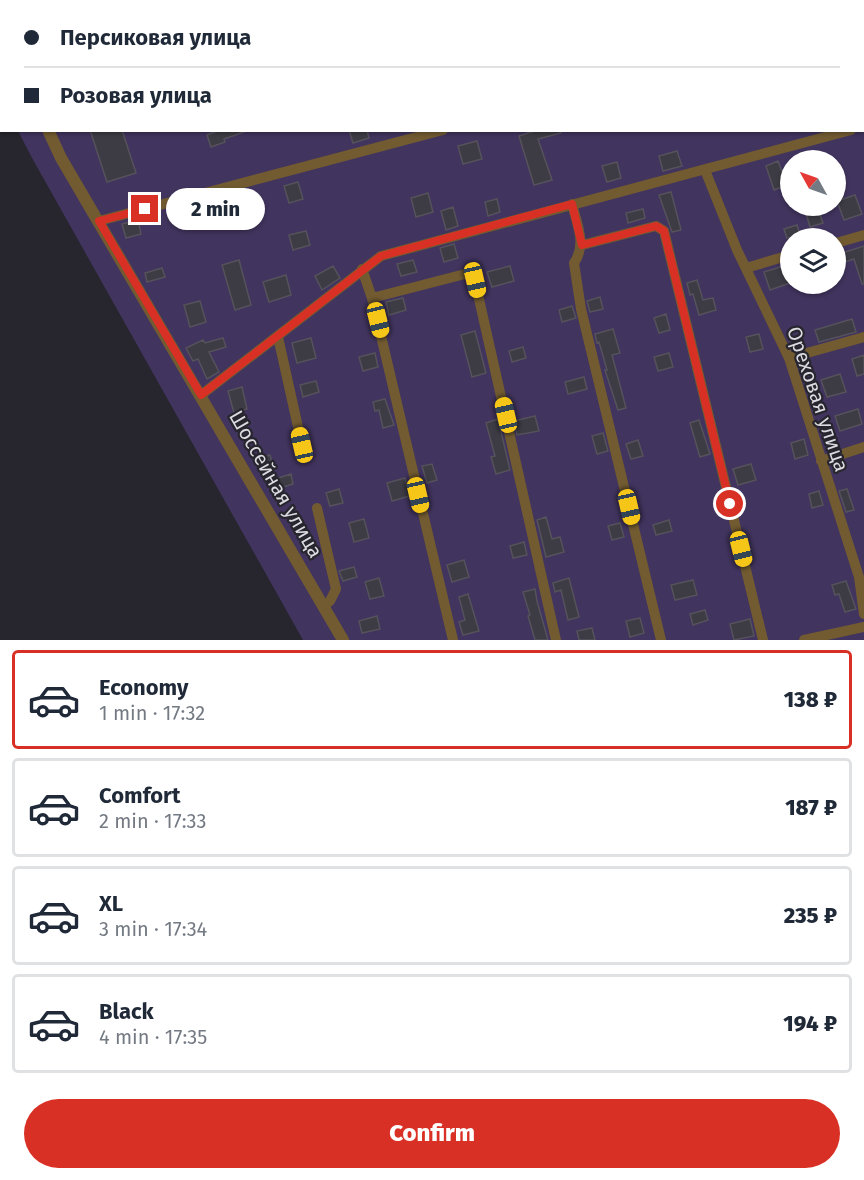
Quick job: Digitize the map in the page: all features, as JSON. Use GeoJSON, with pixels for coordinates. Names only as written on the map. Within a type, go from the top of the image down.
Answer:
{"type":"FeatureCollection","features":[{"type":"Feature","properties":{"kind":"street","name":"Шоссейная улица"},"geometry":{"type":"LineString","coordinates":[[49,132],[344,640]]}},
{"type":"Feature","properties":{"kind":"street"},"geometry":{"type":"LineString","coordinates":[[99,221],[435,132]]}},
{"type":"Feature","properties":{"kind":"street"},"geometry":{"type":"LineString","coordinates":[[201,395],[381,256],[844,132]]}},
{"type":"Feature","properties":{"kind":"street","name":"Ореховая улица"},"geometry":{"type":"LineString","coordinates":[[705,170],[746,268],[789,358],[859,577],[864,614]]}},
{"type":"Feature","properties":{"kind":"street"},"geometry":{"type":"LineString","coordinates":[[572,204],[582,245],[581,254],[574,263],[581,309],[661,640]]}},
{"type":"Feature","properties":{"kind":"street"},"geometry":{"type":"LineString","coordinates":[[582,245],[656,226],[664,231],[764,640]]}},
{"type":"Feature","properties":{"kind":"street"},"geometry":{"type":"LineString","coordinates":[[846,240],[864,235]]}},
{"type":"Feature","properties":{"kind":"street"},"geometry":{"type":"LineString","coordinates":[[746,268],[780,258]]}},
{"type":"Feature","properties":{"kind":"street"},"geometry":{"type":"LineString","coordinates":[[362,269],[372,298],[453,640]]}},
{"type":"Feature","properties":{"kind":"street"},"geometry":{"type":"LineString","coordinates":[[372,298],[465,274],[474,277],[556,640]]}},
{"type":"Feature","properties":{"kind":"street"},"geometry":{"type":"LineString","coordinates":[[278,337],[302,445]]}},
{"type":"Feature","properties":{"kind":"street"},"geometry":{"type":"LineString","coordinates":[[789,358],[864,337]]}},
{"type":"Feature","properties":{"kind":"street"},"geometry":{"type":"LineString","coordinates":[[821,460],[864,447]]}},
{"type":"Feature","properties":{"kind":"street"},"geometry":{"type":"LineString","coordinates":[[317,508],[336,589],[330,601],[324,606]]}},
{"type":"Feature","properties":{"kind":"street"},"geometry":{"type":"LineString","coordinates":[[804,640],[864,627]]}},
{"type":"Feature","properties":{"kind":"shaded area"},"geometry":{"type":"Polygon","coordinates":[[[19,132],[864,132],[864,640],[303,640],[19,132]]]}},
{"type":"Feature","properties":{"kind":"building"},"geometry":{"type":"Polygon","coordinates":[[[91,132],[123,132],[136,173],[107,182],[91,132]]]}},
{"type":"Feature","properties":{"kind":"building"},"geometry":{"type":"Polygon","coordinates":[[[215,132],[244,132],[224,139],[225,142],[211,147],[207,135],[215,132]]]}},
{"type":"Feature","properties":{"kind":"building"},"geometry":{"type":"Polygon","coordinates":[[[350,132],[368,132],[369,138],[353,143],[350,132]]]}},
{"type":"Feature","properties":{"kind":"building"},"geometry":{"type":"Polygon","coordinates":[[[532,132],[561,132],[538,139],[552,180],[534,185],[519,136],[532,132]]]}},
{"type":"Feature","properties":{"kind":"building"},"geometry":{"type":"Polygon","coordinates":[[[477,141],[482,159],[463,164],[458,146],[477,141]]]}},
{"type":"Feature","properties":{"kind":"building"},"geometry":{"type":"Polygon","coordinates":[[[677,151],[682,166],[663,171],[659,156],[677,151]]]}},
{"type":"Feature","properties":{"kind":"building"},"geometry":{"type":"Polygon","coordinates":[[[778,161],[780,188],[774,190],[766,166],[778,161]]]}},
{"type":"Feature","properties":{"kind":"building"},"geometry":{"type":"Polygon","coordinates":[[[617,162],[621,178],[607,182],[602,166],[617,162]]]}},
{"type":"Feature","properties":{"kind":"building"},"geometry":{"type":"Polygon","coordinates":[[[298,182],[303,199],[289,203],[284,186],[298,182]]]}},
{"type":"Feature","properties":{"kind":"building"},"geometry":{"type":"Polygon","coordinates":[[[671,192],[681,230],[672,232],[659,195],[671,192]]]}},
{"type":"Feature","properties":{"kind":"building"},"geometry":{"type":"Polygon","coordinates":[[[428,193],[433,212],[416,217],[411,198],[428,193]]]}},
{"type":"Feature","properties":{"kind":"building"},"geometry":{"type":"Polygon","coordinates":[[[855,195],[862,214],[844,220],[843,216],[846,216],[846,198],[855,195]]]}},
{"type":"Feature","properties":{"kind":"building"},"geometry":{"type":"Polygon","coordinates":[[[497,199],[500,212],[488,216],[485,202],[497,199]]]}},
{"type":"Feature","properties":{"kind":"building"},"geometry":{"type":"Polygon","coordinates":[[[453,207],[458,226],[446,230],[441,211],[453,207]]]}},
{"type":"Feature","properties":{"kind":"building"},"geometry":{"type":"Polygon","coordinates":[[[643,209],[645,218],[628,223],[626,213],[643,209]]]}},
{"type":"Feature","properties":{"kind":"building"},"geometry":{"type":"Polygon","coordinates":[[[223,211],[227,225],[211,229],[208,216],[223,211]]]}},
{"type":"Feature","properties":{"kind":"building"},"geometry":{"type":"Polygon","coordinates":[[[807,216],[820,216],[823,223],[810,227],[807,216]]]}},
{"type":"Feature","properties":{"kind":"building"},"geometry":{"type":"Polygon","coordinates":[[[138,220],[141,234],[126,238],[122,224],[138,220]]]}},
{"type":"Feature","properties":{"kind":"building"},"geometry":{"type":"Polygon","coordinates":[[[306,231],[310,245],[293,250],[289,235],[306,231]]]}},
{"type":"Feature","properties":{"kind":"building"},"geometry":{"type":"Polygon","coordinates":[[[454,244],[458,258],[444,262],[440,248],[454,244]]]}},
{"type":"Feature","properties":{"kind":"building"},"geometry":{"type":"Polygon","coordinates":[[[864,246],[864,284],[862,284],[854,259],[846,262],[846,252],[864,246]]]}},
{"type":"Feature","properties":{"kind":"building"},"geometry":{"type":"Polygon","coordinates":[[[239,260],[251,305],[235,310],[222,265],[239,260]]]}},
{"type":"Feature","properties":{"kind":"building"},"geometry":{"type":"Polygon","coordinates":[[[413,260],[417,272],[401,276],[397,264],[413,260]]]}},
{"type":"Feature","properties":{"kind":"building"},"geometry":{"type":"Polygon","coordinates":[[[333,266],[340,278],[322,290],[315,276],[333,266]]]}},
{"type":"Feature","properties":{"kind":"building"},"geometry":{"type":"Polygon","coordinates":[[[510,266],[514,281],[492,287],[487,272],[510,266]]]}},
{"type":"Feature","properties":{"kind":"building"},"geometry":{"type":"Polygon","coordinates":[[[780,267],[780,286],[770,290],[764,272],[780,267]]]}},
{"type":"Feature","properties":{"kind":"building"},"geometry":{"type":"Polygon","coordinates":[[[162,268],[165,277],[147,282],[145,273],[162,268]]]}},
{"type":"Feature","properties":{"kind":"building"},"geometry":{"type":"Polygon","coordinates":[[[286,275],[291,295],[269,302],[263,282],[286,275]]]}},
{"type":"Feature","properties":{"kind":"building"},"geometry":{"type":"Polygon","coordinates":[[[697,280],[703,300],[713,298],[716,310],[699,315],[687,283],[697,280]]]}},
{"type":"Feature","properties":{"kind":"building"},"geometry":{"type":"Polygon","coordinates":[[[600,297],[603,309],[590,312],[587,301],[600,297]]]}},
{"type":"Feature","properties":{"kind":"building"},"geometry":{"type":"Polygon","coordinates":[[[403,298],[406,310],[389,315],[386,302],[403,298]]]}},
{"type":"Feature","properties":{"kind":"building"},"geometry":{"type":"Polygon","coordinates":[[[200,301],[206,322],[190,327],[184,305],[200,301]]]}},
{"type":"Feature","properties":{"kind":"building"},"geometry":{"type":"Polygon","coordinates":[[[572,306],[576,318],[562,322],[559,310],[572,306]]]}},
{"type":"Feature","properties":{"kind":"building"},"geometry":{"type":"Polygon","coordinates":[[[666,314],[670,330],[659,333],[654,318],[666,314]]]}},
{"type":"Feature","properties":{"kind":"building"},"geometry":{"type":"Polygon","coordinates":[[[852,319],[856,332],[819,342],[815,330],[852,319]]]}},
{"type":"Feature","properties":{"kind":"building"},"geometry":{"type":"Polygon","coordinates":[[[613,329],[620,353],[612,355],[626,408],[618,410],[595,334],[613,329]]]}},
{"type":"Feature","properties":{"kind":"building"},"geometry":{"type":"Polygon","coordinates":[[[475,331],[486,373],[472,377],[461,335],[475,331]]]}},
{"type":"Feature","properties":{"kind":"building"},"geometry":{"type":"Polygon","coordinates":[[[759,334],[763,349],[750,352],[746,337],[759,334]]]}},
{"type":"Feature","properties":{"kind":"building"},"geometry":{"type":"Polygon","coordinates":[[[223,338],[226,347],[209,352],[219,372],[207,379],[198,359],[193,361],[186,348],[203,340],[205,343],[223,338]]]}},
{"type":"Feature","properties":{"kind":"building"},"geometry":{"type":"Polygon","coordinates":[[[311,338],[316,358],[297,363],[292,343],[311,338]]]}},
{"type":"Feature","properties":{"kind":"building"},"geometry":{"type":"Polygon","coordinates":[[[523,347],[526,358],[512,362],[509,351],[523,347]]]}},
{"type":"Feature","properties":{"kind":"building"},"geometry":{"type":"Polygon","coordinates":[[[375,353],[378,367],[363,371],[359,357],[375,353]]]}},
{"type":"Feature","properties":{"kind":"building"},"geometry":{"type":"Polygon","coordinates":[[[669,353],[673,367],[658,371],[654,357],[669,353]]]}},
{"type":"Feature","properties":{"kind":"building"},"geometry":{"type":"Polygon","coordinates":[[[864,355],[864,374],[857,376],[852,359],[864,355]]]}},
{"type":"Feature","properties":{"kind":"building"},"geometry":{"type":"Polygon","coordinates":[[[840,374],[846,392],[827,397],[821,380],[840,374]]]}},
{"type":"Feature","properties":{"kind":"building"},"geometry":{"type":"Polygon","coordinates":[[[584,377],[587,389],[568,394],[565,382],[584,377]]]}},
{"type":"Feature","properties":{"kind":"building"},"geometry":{"type":"Polygon","coordinates":[[[316,381],[319,392],[303,397],[300,385],[316,381]]]}},
{"type":"Feature","properties":{"kind":"building"},"geometry":{"type":"Polygon","coordinates":[[[242,387],[247,409],[234,413],[228,391],[242,387]]]}},
{"type":"Feature","properties":{"kind":"building"},"geometry":{"type":"Polygon","coordinates":[[[385,399],[394,425],[383,428],[379,410],[375,411],[373,402],[385,399]]]}},
{"type":"Feature","properties":{"kind":"building"},"geometry":{"type":"Polygon","coordinates":[[[858,409],[862,424],[840,431],[835,416],[858,409]]]}},
{"type":"Feature","properties":{"kind":"building"},"geometry":{"type":"Polygon","coordinates":[[[535,416],[539,431],[517,435],[514,421],[535,416]]]}},
{"type":"Feature","properties":{"kind":"building"},"geometry":{"type":"Polygon","coordinates":[[[498,419],[510,470],[496,474],[491,457],[495,456],[486,423],[498,419]]]}},
{"type":"Feature","properties":{"kind":"building"},"geometry":{"type":"Polygon","coordinates":[[[699,420],[710,454],[700,457],[690,423],[699,420]]]}},
{"type":"Feature","properties":{"kind":"building"},"geometry":{"type":"Polygon","coordinates":[[[603,433],[608,451],[597,454],[592,436],[603,433]]]}},
{"type":"Feature","properties":{"kind":"building"},"geometry":{"type":"Polygon","coordinates":[[[804,439],[808,455],[795,459],[791,443],[804,439]]]}},
{"type":"Feature","properties":{"kind":"building"},"geometry":{"type":"Polygon","coordinates":[[[638,440],[643,456],[631,459],[626,444],[638,440]]]}},
{"type":"Feature","properties":{"kind":"building"},"geometry":{"type":"Polygon","coordinates":[[[270,455],[273,467],[259,471],[256,459],[270,455]]]}},
{"type":"Feature","properties":{"kind":"building"},"geometry":{"type":"Polygon","coordinates":[[[432,464],[437,480],[427,483],[422,466],[432,464]]]}},
{"type":"Feature","properties":{"kind":"building"},"geometry":{"type":"Polygon","coordinates":[[[751,464],[756,480],[738,485],[733,469],[751,464]]]}},
{"type":"Feature","properties":{"kind":"building"},"geometry":{"type":"Polygon","coordinates":[[[291,474],[293,484],[277,489],[275,479],[291,474]]]}},
{"type":"Feature","properties":{"kind":"building"},"geometry":{"type":"Polygon","coordinates":[[[405,478],[410,496],[392,501],[387,483],[405,478]]]}},
{"type":"Feature","properties":{"kind":"building"},"geometry":{"type":"Polygon","coordinates":[[[339,489],[343,503],[330,506],[326,493],[339,489]]]}},
{"type":"Feature","properties":{"kind":"building"},"geometry":{"type":"Polygon","coordinates":[[[847,489],[854,510],[846,512],[839,491],[847,489]]]}},
{"type":"Feature","properties":{"kind":"building"},"geometry":{"type":"Polygon","coordinates":[[[819,491],[823,505],[812,508],[809,494],[819,491]]]}},
{"type":"Feature","properties":{"kind":"building"},"geometry":{"type":"Polygon","coordinates":[[[546,517],[552,539],[560,537],[564,552],[546,557],[537,520],[546,517]]]}},
{"type":"Feature","properties":{"kind":"building"},"geometry":{"type":"Polygon","coordinates":[[[364,519],[369,538],[354,542],[349,523],[364,519]]]}},
{"type":"Feature","properties":{"kind":"building"},"geometry":{"type":"Polygon","coordinates":[[[669,520],[672,531],[656,535],[653,525],[669,520]]]}},
{"type":"Feature","properties":{"kind":"building"},"geometry":{"type":"Polygon","coordinates":[[[620,523],[624,537],[612,540],[608,526],[620,523]]]}},
{"type":"Feature","properties":{"kind":"building"},"geometry":{"type":"Polygon","coordinates":[[[524,542],[527,555],[513,558],[510,546],[524,542]]]}},
{"type":"Feature","properties":{"kind":"building"},"geometry":{"type":"Polygon","coordinates":[[[464,560],[469,577],[452,582],[447,565],[464,560]]]}},
{"type":"Feature","properties":{"kind":"building"},"geometry":{"type":"Polygon","coordinates":[[[354,567],[357,577],[343,581],[339,571],[354,567]]]}},
{"type":"Feature","properties":{"kind":"building"},"geometry":{"type":"Polygon","coordinates":[[[379,578],[384,596],[370,599],[365,582],[379,578]]]}},
{"type":"Feature","properties":{"kind":"building"},"geometry":{"type":"Polygon","coordinates":[[[569,578],[579,617],[568,620],[561,590],[555,592],[553,583],[569,578]]]}},
{"type":"Feature","properties":{"kind":"building"},"geometry":{"type":"Polygon","coordinates":[[[693,580],[697,595],[675,600],[671,585],[693,580]]]}},
{"type":"Feature","properties":{"kind":"building"},"geometry":{"type":"Polygon","coordinates":[[[846,581],[856,609],[845,612],[839,594],[835,595],[832,585],[846,581]]]}},
{"type":"Feature","properties":{"kind":"building"},"geometry":{"type":"Polygon","coordinates":[[[535,589],[548,640],[535,640],[528,616],[530,615],[523,592],[535,589]]]}},
{"type":"Feature","properties":{"kind":"building"},"geometry":{"type":"Polygon","coordinates":[[[468,594],[479,631],[463,635],[459,622],[465,620],[459,597],[468,594]]]}},
{"type":"Feature","properties":{"kind":"building"},"geometry":{"type":"Polygon","coordinates":[[[705,610],[708,620],[693,625],[690,614],[705,610]]]}},
{"type":"Feature","properties":{"kind":"building"},"geometry":{"type":"Polygon","coordinates":[[[377,616],[380,629],[362,633],[359,621],[377,616]]]}},
{"type":"Feature","properties":{"kind":"building"},"geometry":{"type":"Polygon","coordinates":[[[640,618],[644,633],[630,637],[626,621],[640,618]]]}},
{"type":"Feature","properties":{"kind":"building"},"geometry":{"type":"Polygon","coordinates":[[[750,619],[754,636],[734,640],[730,624],[750,619]]]}},
{"type":"Feature","properties":{"kind":"building"},"geometry":{"type":"Polygon","coordinates":[[[592,628],[595,640],[579,640],[577,631],[592,628]]]}},
{"type":"Feature","properties":{"kind":"route"},"geometry":{"type":"LineString","coordinates":[[145,209],[99,221],[201,395],[381,256],[572,204],[582,245],[656,226],[664,231],[730,504]]}}]}
